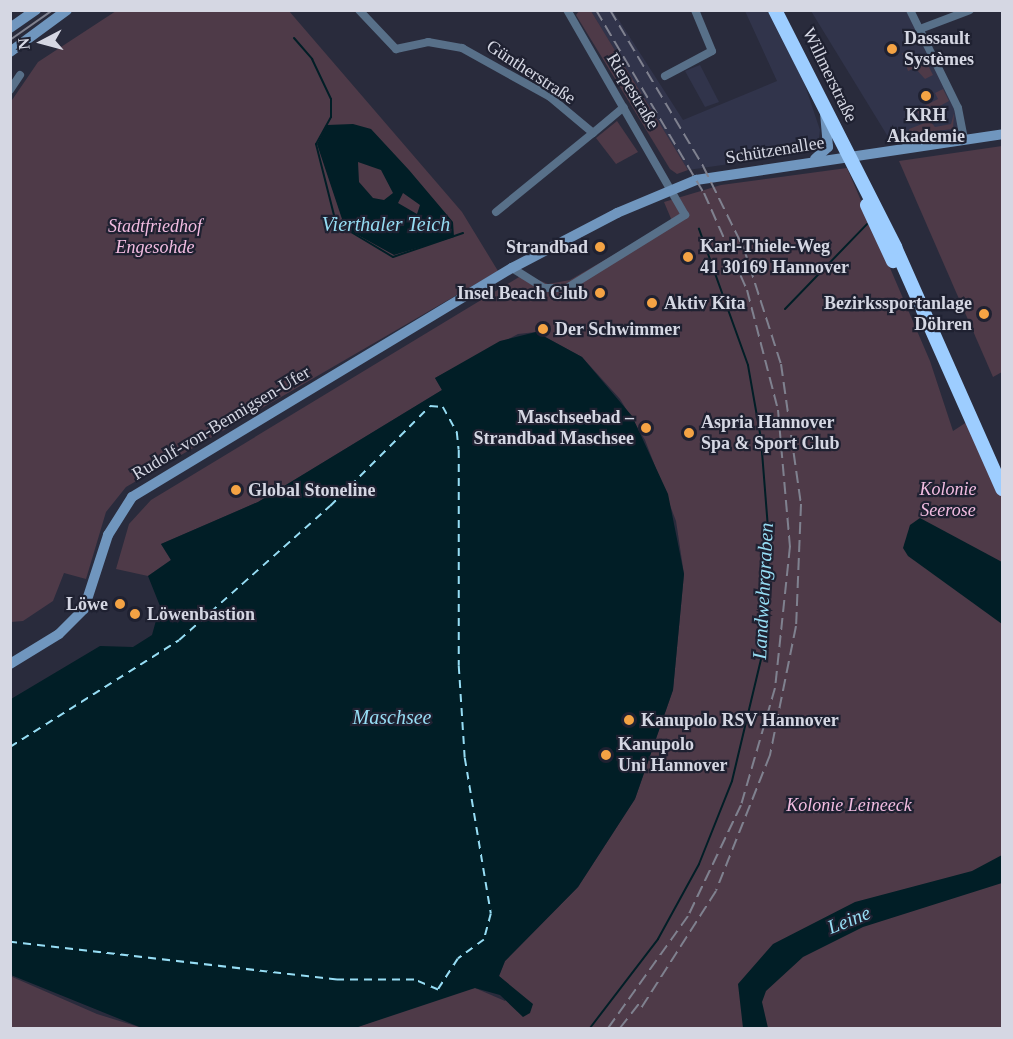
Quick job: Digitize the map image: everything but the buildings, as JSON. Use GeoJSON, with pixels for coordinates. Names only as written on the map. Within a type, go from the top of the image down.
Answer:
{"type":"FeatureCollection","features":[{"type":"Feature","properties":{"kind":"highway"},"geometry":{"type":"LineString","coordinates":[[778,10],[896,246],[1002,479]]}},
{"type":"Feature","properties":{"kind":"highway"},"geometry":{"type":"LineString","coordinates":[[850,154],[878,229],[974,421]]}},
{"type":"Feature","properties":{"kind":"highway"},"geometry":{"type":"LineString","coordinates":[[896,246],[938,348]]}},
{"type":"Feature","properties":{"kind":"highway"},"geometry":{"type":"LineString","coordinates":[[986,447],[1002,489]]}},
{"type":"Feature","properties":{"kind":"street"},"geometry":{"type":"LineString","coordinates":[[10,28],[36,10]]}},
{"type":"Feature","properties":{"kind":"street"},"geometry":{"type":"LineString","coordinates":[[10,52],[67,10]]}},
{"type":"Feature","properties":{"kind":"street","name":"Güntherstraße"},"geometry":{"type":"LineString","coordinates":[[359,10],[396,49],[428,42],[471,52],[550,98],[592,133]]}},
{"type":"Feature","properties":{"kind":"street","name":"Riepestraße"},"geometry":{"type":"LineString","coordinates":[[567,10],[674,188]]}},
{"type":"Feature","properties":{"kind":"street"},"geometry":{"type":"LineString","coordinates":[[665,76],[712,51],[695,10]]}},
{"type":"Feature","properties":{"kind":"street","name":"Willmerstraße"},"geometry":{"type":"LineString","coordinates":[[778,10],[850,154]]}},
{"type":"Feature","properties":{"kind":"street"},"geometry":{"type":"LineString","coordinates":[[910,10],[958,108],[964,139]]}},
{"type":"Feature","properties":{"kind":"street"},"geometry":{"type":"LineString","coordinates":[[920,29],[970,10]]}},
{"type":"Feature","properties":{"kind":"street"},"geometry":{"type":"LineString","coordinates":[[10,90],[20,75]]}},
{"type":"Feature","properties":{"kind":"street"},"geometry":{"type":"LineString","coordinates":[[812,160],[826,150],[830,138],[820,94]]}},
{"type":"Feature","properties":{"kind":"street"},"geometry":{"type":"LineString","coordinates":[[496,212],[624,107]]}},
{"type":"Feature","properties":{"kind":"street","name":"Schützenallee"},"geometry":{"type":"LineString","coordinates":[[696,180],[850,154],[1002,134]]}},
{"type":"Feature","properties":{"kind":"street","name":"Rudolf-von-Bennigsen-Ufer"},"geometry":{"type":"LineString","coordinates":[[10,664],[59,634],[84,609],[108,536],[132,497],[516,271],[674,188],[696,180]]}},
{"type":"Feature","properties":{"kind":"street"},"geometry":{"type":"LineString","coordinates":[[516,271],[544,288],[567,288],[674,224],[685,212],[674,188]]}},
{"type":"Feature","properties":{"kind":"shaded area"},"geometry":{"type":"Polygon","coordinates":[[[591,11],[613,11],[683,120],[777,81],[745,11],[780,11],[820,130],[818,146],[806,153],[688,170],[591,11]]]}},
{"type":"Feature","properties":{"kind":"shaded area"},"geometry":{"type":"Polygon","coordinates":[[[811,11],[910,11],[958,108],[963,129],[890,140],[811,11]]]}},
{"type":"Feature","properties":{"kind":"shaded area"},"geometry":{"type":"Polygon","coordinates":[[[700,65],[719,102],[705,107],[685,71],[700,65]]]}},
{"type":"Feature","properties":{"kind":"green space","name":"Stadtfriedhof Engesohde"},"geometry":{"type":"Polygon","coordinates":[[[116,11],[289,11],[462,212],[498,271],[126,487],[106,512],[86,579],[64,573],[53,601],[23,621],[11,622],[10,103],[38,62],[116,11]]]}},
{"type":"Feature","properties":{"kind":"green space"},"geometry":{"type":"Polygon","coordinates":[[[579,11],[591,11],[688,170],[677,174],[670,169],[576,15],[579,11]]]}},
{"type":"Feature","properties":{"kind":"green space"},"geometry":{"type":"Polygon","coordinates":[[[902,53],[911,55],[912,63],[914,57],[926,61],[933,75],[925,79],[915,68],[908,71],[902,53]]]}},
{"type":"Feature","properties":{"kind":"green space"},"geometry":{"type":"Polygon","coordinates":[[[943,89],[949,101],[927,113],[929,118],[920,116],[916,110],[938,99],[935,93],[943,89]]]}},
{"type":"Feature","properties":{"kind":"green space"},"geometry":{"type":"Polygon","coordinates":[[[954,113],[953,129],[910,134],[909,129],[930,121],[935,127],[951,124],[954,113]]]}},
{"type":"Feature","properties":{"kind":"green space"},"geometry":{"type":"Polygon","coordinates":[[[617,121],[638,152],[616,164],[596,138],[617,121]]]}},
{"type":"Feature","properties":{"kind":"green space","name":"Bezirkssportanlage Döhren"},"geometry":{"type":"Polygon","coordinates":[[[1002,146],[1002,372],[993,377],[899,161],[1002,146]]]}},
{"type":"Feature","properties":{"kind":"green space"},"geometry":{"type":"Polygon","coordinates":[[[847,168],[930,361],[953,431],[973,418],[1002,487],[1002,1028],[355,1028],[451,992],[475,988],[505,1001],[514,990],[499,976],[505,961],[578,887],[635,799],[673,690],[684,574],[676,521],[645,440],[620,399],[582,357],[536,332],[518,334],[435,378],[442,390],[258,502],[161,544],[171,560],[148,576],[116,569],[129,524],[151,500],[524,274],[548,284],[570,280],[672,221],[664,202],[721,185],[847,168]]]}},
{"type":"Feature","properties":{"kind":"green space"},"geometry":{"type":"Polygon","coordinates":[[[10,976],[97,1014],[142,1028],[11,1028],[10,976]]]}},
{"type":"Feature","properties":{"kind":"water","name":"Vierthaler Teich"},"geometry":{"type":"Polygon","coordinates":[[[353,124],[371,129],[453,222],[454,237],[394,255],[345,228],[317,144],[327,125],[353,124]],[[358,162],[359,182],[373,198],[384,200],[393,193],[381,170],[358,162]],[[403,193],[398,203],[417,214],[420,205],[403,193]]]}},
{"type":"Feature","properties":{"kind":"water","name":"Maschsee"},"geometry":{"type":"Polygon","coordinates":[[[536,332],[582,357],[632,416],[668,494],[684,574],[673,690],[635,799],[578,887],[505,961],[499,976],[533,1004],[530,1013],[523,1017],[500,995],[475,988],[355,1028],[142,1028],[11,975],[11,699],[100,646],[133,647],[152,635],[160,606],[148,576],[171,560],[161,544],[258,502],[442,390],[435,378],[500,341],[536,332]]]}},
{"type":"Feature","properties":{"kind":"water"},"geometry":{"type":"Polygon","coordinates":[[[920,518],[1002,562],[1002,624],[908,556],[903,548],[910,525],[920,518]]]}},
{"type":"Feature","properties":{"kind":"water","name":"Leine"},"geometry":{"type":"Polygon","coordinates":[[[1002,855],[1002,883],[863,927],[803,957],[766,991],[762,1002],[768,1028],[743,1028],[738,984],[773,944],[855,902],[972,871],[1002,855]]]}},
{"type":"Feature","properties":{"kind":"waterway","name":"Landwehrgraben"},"geometry":{"type":"LineString","coordinates":[[294,38],[312,59],[331,99],[331,117],[316,144],[336,223],[393,257],[463,233]]}},
{"type":"Feature","properties":{"kind":"waterway"},"geometry":{"type":"LineString","coordinates":[[785,309],[867,224]]}},
{"type":"Feature","properties":{"kind":"waterway","name":"Landwehrgraben"},"geometry":{"type":"LineString","coordinates":[[590,1028],[658,939],[699,864],[732,781],[764,647],[769,541],[761,439],[748,365],[699,229]]}},
{"type":"Feature","properties":{"kind":"ferry route"},"geometry":{"type":"LineString","coordinates":[[10,747],[179,640],[330,506],[430,406],[443,407],[457,432],[459,450],[459,666],[465,758],[491,914],[484,940],[458,959],[438,990],[414,980],[337,980],[10,942]]}},
{"type":"Feature","properties":{"kind":"tram line"},"geometry":{"type":"LineString","coordinates":[[10,40],[53,10]]}},
{"type":"Feature","properties":{"kind":"railway"},"geometry":{"type":"LineString","coordinates":[[596,10],[704,193],[747,290],[778,410],[790,546],[775,688],[741,805],[688,916],[608,1028]]}},
{"type":"Feature","properties":{"kind":"railway"},"geometry":{"type":"LineString","coordinates":[[610,10],[703,166],[744,249],[781,364],[801,504],[796,626],[770,755],[716,891],[640,1010]]}},
{"type":"Feature","properties":{"kind":"railway"},"geometry":{"type":"LineString","coordinates":[[620,1028],[642,1000]]}},
{"type":"Feature","properties":{"kind":"place","name":"Dassault Systèmes"},"geometry":{"type":"Point","coordinates":[892,49]}},
{"type":"Feature","properties":{"kind":"place","name":"KRH Akademie"},"geometry":{"type":"Point","coordinates":[926,96]}},
{"type":"Feature","properties":{"kind":"place","name":"Strandbad"},"geometry":{"type":"Point","coordinates":[600,247]}},
{"type":"Feature","properties":{"kind":"place","name":"Karl-Thiele-Weg 41 30169 Hannover"},"geometry":{"type":"Point","coordinates":[688,257]}},
{"type":"Feature","properties":{"kind":"place","name":"Insel Beach Club"},"geometry":{"type":"Point","coordinates":[600,293]}},
{"type":"Feature","properties":{"kind":"place","name":"Aktiv Kita"},"geometry":{"type":"Point","coordinates":[652,303]}},
{"type":"Feature","properties":{"kind":"place","name":"Bezirkssportanlage Döhren"},"geometry":{"type":"Point","coordinates":[984,314]}},
{"type":"Feature","properties":{"kind":"place","name":"Der Schwimmer"},"geometry":{"type":"Point","coordinates":[543,329]}},
{"type":"Feature","properties":{"kind":"place","name":"Maschseebad – Strandbad Maschsee"},"geometry":{"type":"Point","coordinates":[646,428]}},
{"type":"Feature","properties":{"kind":"place","name":"Aspria Hannover Spa & Sport Club"},"geometry":{"type":"Point","coordinates":[689,433]}},
{"type":"Feature","properties":{"kind":"place","name":"Global Stoneline"},"geometry":{"type":"Point","coordinates":[236,490]}},
{"type":"Feature","properties":{"kind":"place","name":"Löwe"},"geometry":{"type":"Point","coordinates":[120,604]}},
{"type":"Feature","properties":{"kind":"place","name":"Löwenbastion"},"geometry":{"type":"Point","coordinates":[135,614]}},
{"type":"Feature","properties":{"kind":"place","name":"Kanupolo RSV Hannover"},"geometry":{"type":"Point","coordinates":[629,720]}},
{"type":"Feature","properties":{"kind":"place","name":"Kanupolo Uni Hannover"},"geometry":{"type":"Point","coordinates":[606,755]}},
{"type":"Feature","properties":{"kind":"park label","name":"Kolonie Seerose"},"geometry":{"type":"Point","coordinates":[948,500]}},
{"type":"Feature","properties":{"kind":"park label","name":"Kolonie Leineeck"},"geometry":{"type":"Point","coordinates":[849,805]}}]}
